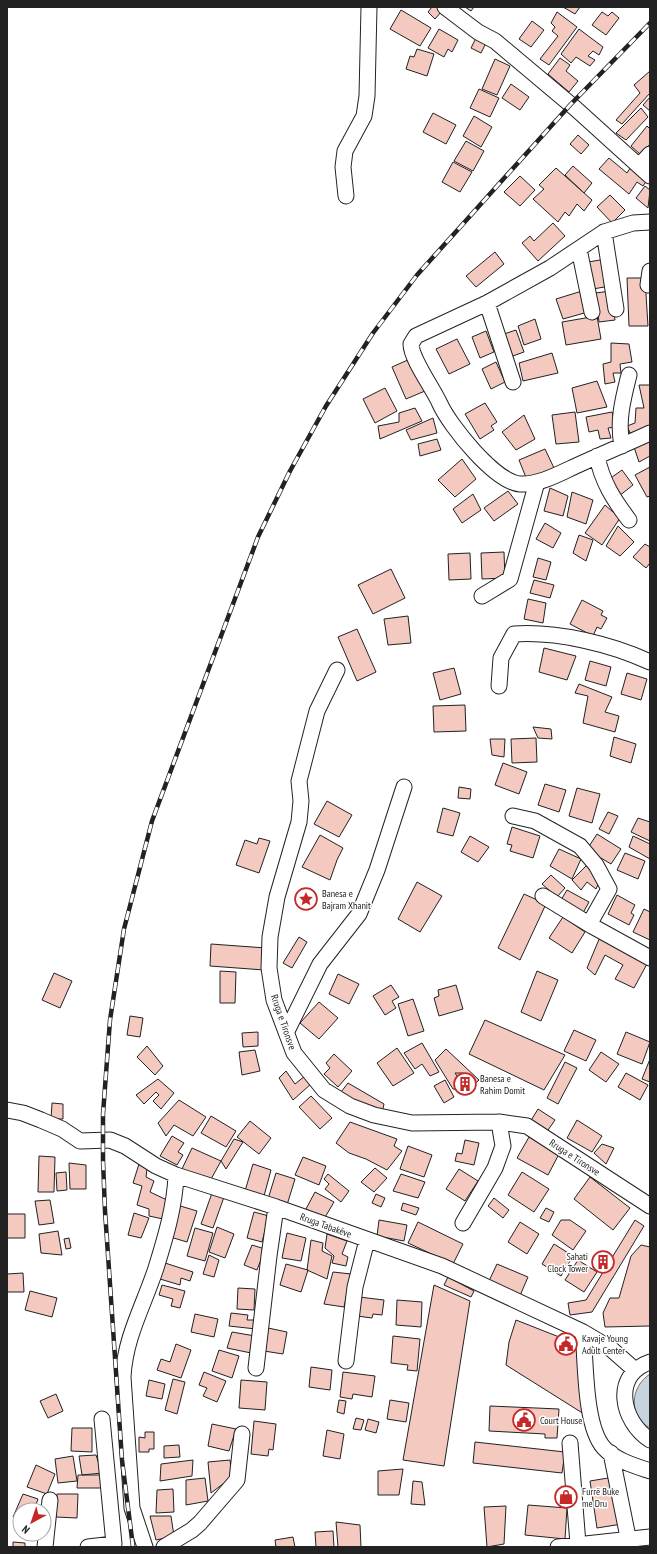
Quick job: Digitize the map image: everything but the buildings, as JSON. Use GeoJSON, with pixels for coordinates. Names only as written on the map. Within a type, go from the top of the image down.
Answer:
{"type":"FeatureCollection","features":[{"type":"Feature","properties":{"kind":"street"},"geometry":{"type":"LineString","coordinates":[[346,196],[344,167],[345,150],[364,116],[367,96],[369,7]]}},
{"type":"Feature","properties":{"kind":"street"},"geometry":{"type":"LineString","coordinates":[[445,7],[478,32],[495,41],[576,109],[640,165],[650,176]]}},
{"type":"Feature","properties":{"kind":"street"},"geometry":{"type":"LineString","coordinates":[[640,165],[650,154]]}},
{"type":"Feature","properties":{"kind":"street"},"geometry":{"type":"LineString","coordinates":[[650,222],[633,223],[604,232],[580,249],[487,303],[416,336],[412,341],[411,350],[415,360],[432,387],[444,413],[458,434],[499,474],[514,483],[537,482],[650,433]]}},
{"type":"Feature","properties":{"kind":"street"},"geometry":{"type":"LineString","coordinates":[[604,232],[616,309]]}},
{"type":"Feature","properties":{"kind":"street"},"geometry":{"type":"LineString","coordinates":[[580,249],[592,312]]}},
{"type":"Feature","properties":{"kind":"street"},"geometry":{"type":"LineString","coordinates":[[487,303],[513,382]]}},
{"type":"Feature","properties":{"kind":"street"},"geometry":{"type":"LineString","coordinates":[[622,446],[620,434],[621,407],[629,375]]}},
{"type":"Feature","properties":{"kind":"street"},"geometry":{"type":"LineString","coordinates":[[597,456],[600,470],[609,492],[629,520]]}},
{"type":"Feature","properties":{"kind":"street"},"geometry":{"type":"LineString","coordinates":[[482,596],[510,579],[537,482]]}},
{"type":"Feature","properties":{"kind":"street"},"geometry":{"type":"LineString","coordinates":[[499,686],[501,658],[514,634],[532,633],[592,642],[635,655],[650,662]]}},
{"type":"Feature","properties":{"kind":"street","name":"Rruga e Tironsve"},"geometry":{"type":"LineString","coordinates":[[337,670],[317,711],[299,781],[302,801],[299,822],[277,897],[270,937],[268,968],[274,1000],[287,1031],[294,1053],[324,1090],[350,1106],[374,1116],[412,1123],[499,1122],[527,1126],[650,1206]]}},
{"type":"Feature","properties":{"kind":"street"},"geometry":{"type":"LineString","coordinates":[[287,1031],[320,964],[359,914],[377,870],[404,787]]}},
{"type":"Feature","properties":{"kind":"street"},"geometry":{"type":"LineString","coordinates":[[513,816],[535,821],[580,846],[596,865],[609,889],[591,921],[592,926]]}},
{"type":"Feature","properties":{"kind":"street"},"geometry":{"type":"LineString","coordinates":[[543,896],[592,926],[650,958]]}},
{"type":"Feature","properties":{"kind":"street","name":"Rruga Tabakëve"},"geometry":{"type":"LineString","coordinates":[[7,1110],[23,1113],[41,1120],[62,1129],[80,1141],[110,1140],[125,1146],[156,1166],[176,1175],[276,1207],[442,1266],[583,1332],[610,1348],[635,1370]]}},
{"type":"Feature","properties":{"kind":"street"},"geometry":{"type":"LineString","coordinates":[[463,1223],[495,1168],[503,1146],[499,1122]]}},
{"type":"Feature","properties":{"kind":"street"},"geometry":{"type":"LineString","coordinates":[[145,1547],[132,1508],[123,1376],[124,1362],[138,1312],[156,1268],[175,1193],[176,1175]]}},
{"type":"Feature","properties":{"kind":"street"},"geometry":{"type":"LineString","coordinates":[[256,1368],[276,1207]]}},
{"type":"Feature","properties":{"kind":"street"},"geometry":{"type":"LineString","coordinates":[[346,1360],[355,1287],[367,1240]]}},
{"type":"Feature","properties":{"kind":"street"},"geometry":{"type":"LineString","coordinates":[[583,1332],[591,1420],[595,1434],[604,1448],[611,1453],[622,1460],[650,1472]]}},
{"type":"Feature","properties":{"kind":"street"},"geometry":{"type":"LineString","coordinates":[[650,1362],[635,1370],[626,1386],[624,1401],[628,1416],[640,1433],[650,1440]]}},
{"type":"Feature","properties":{"kind":"street"},"geometry":{"type":"LineString","coordinates":[[88,1547],[114,1544],[102,1419]]}},
{"type":"Feature","properties":{"kind":"street"},"geometry":{"type":"LineString","coordinates":[[164,1547],[186,1534],[200,1523],[237,1480],[242,1434]]}},
{"type":"Feature","properties":{"kind":"street"},"geometry":{"type":"LineString","coordinates":[[570,1443],[578,1544]]}},
{"type":"Feature","properties":{"kind":"street"},"geometry":{"type":"LineString","coordinates":[[611,1453],[629,1543]]}},
{"type":"Feature","properties":{"kind":"street"},"geometry":{"type":"LineString","coordinates":[[45,1547],[50,1500]]}},
{"type":"Feature","properties":{"kind":"street"},"geometry":{"type":"LineString","coordinates":[[558,1547],[578,1544],[629,1543],[650,1537]]}},
{"type":"Feature","properties":{"kind":"shaded area"},"geometry":{"type":"Polygon","coordinates":[[[650,1374],[650,1428],[643,1423],[638,1416],[634,1401],[638,1386],[650,1374]]]}},
{"type":"Feature","properties":{"kind":"railway"},"geometry":{"type":"LineString","coordinates":[[133,1547],[122,1460],[105,1211],[103,1114],[110,1020],[124,929],[152,821],[258,537],[290,471],[326,406],[373,333],[417,275],[571,104],[650,23]]}},
{"type":"Feature","properties":{"kind":"place","name":"Banesa e Bajram Xhanit"},"geometry":{"type":"Point","coordinates":[306,899]}},
{"type":"Feature","properties":{"kind":"place","name":"Banesa e Rahim Domit"},"geometry":{"type":"Point","coordinates":[465,1084]}},
{"type":"Feature","properties":{"kind":"place","name":"Sahati Clock Tower"},"geometry":{"type":"Point","coordinates":[603,1262]}},
{"type":"Feature","properties":{"kind":"place","name":"Kavaje Young Adult Center"},"geometry":{"type":"Point","coordinates":[566,1344]}},
{"type":"Feature","properties":{"kind":"place","name":"Court House"},"geometry":{"type":"Point","coordinates":[524,1420]}},
{"type":"Feature","properties":{"kind":"place","name":"Furrë Buke me Dru"},"geometry":{"type":"Point","coordinates":[566,1497]}}]}
